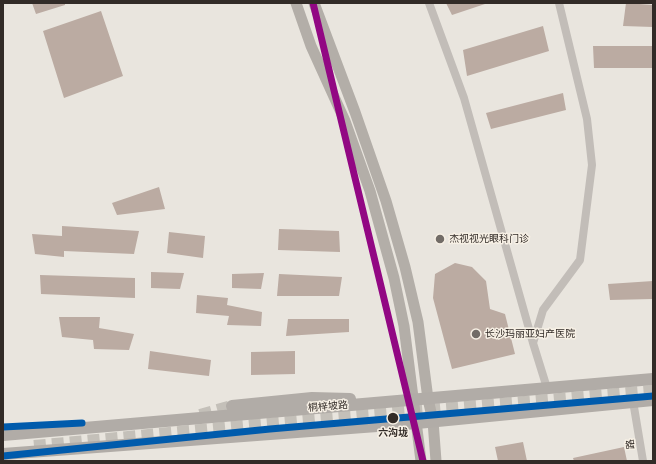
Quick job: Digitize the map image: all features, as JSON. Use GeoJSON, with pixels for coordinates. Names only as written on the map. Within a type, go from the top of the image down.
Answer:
{"type":"FeatureCollection","features":[{"type":"Feature","properties":{"kind":"main road"},"geometry":{"type":"LineString","coordinates":[[296,3],[311,46],[345,121],[370,191],[394,278],[404,326],[421,461]]}},
{"type":"Feature","properties":{"kind":"main road"},"geometry":{"type":"LineString","coordinates":[[314,3],[331,45],[386,201],[418,322],[428,399],[433,421],[436,461]]}},
{"type":"Feature","properties":{"kind":"main road","name":"桐梓坡路"},"geometry":{"type":"LineString","coordinates":[[3,435],[653,379]]}},
{"type":"Feature","properties":{"kind":"main road"},"geometry":{"type":"LineString","coordinates":[[232,406],[312,398],[413,400]]}},
{"type":"Feature","properties":{"kind":"main road"},"geometry":{"type":"LineString","coordinates":[[3,454],[417,423],[653,400]]}},
{"type":"Feature","properties":{"kind":"street"},"geometry":{"type":"LineString","coordinates":[[428,3],[464,98],[547,388]]}},
{"type":"Feature","properties":{"kind":"street"},"geometry":{"type":"LineString","coordinates":[[533,343],[543,310],[580,260],[592,165],[587,119],[560,3]]}},
{"type":"Feature","properties":{"kind":"street","name":"路"},"geometry":{"type":"LineString","coordinates":[[633,401],[639,428],[643,461]]}},
{"type":"Feature","properties":{"kind":"building"},"geometry":{"type":"Polygon","coordinates":[[[32,3],[65,3],[65,5],[36,14],[32,3]]]}},
{"type":"Feature","properties":{"kind":"building"},"geometry":{"type":"Polygon","coordinates":[[[446,3],[485,3],[485,4],[452,15],[446,3]]]}},
{"type":"Feature","properties":{"kind":"building"},"geometry":{"type":"Polygon","coordinates":[[[626,3],[653,5],[653,27],[623,26],[626,3]]]}},
{"type":"Feature","properties":{"kind":"building"},"geometry":{"type":"Polygon","coordinates":[[[101,11],[123,76],[64,98],[43,31],[101,11]]]}},
{"type":"Feature","properties":{"kind":"building"},"geometry":{"type":"Polygon","coordinates":[[[543,26],[549,51],[467,76],[463,50],[543,26]]]}},
{"type":"Feature","properties":{"kind":"building"},"geometry":{"type":"Polygon","coordinates":[[[593,46],[653,46],[653,68],[594,68],[593,46]]]}},
{"type":"Feature","properties":{"kind":"building"},"geometry":{"type":"Polygon","coordinates":[[[563,93],[566,110],[491,129],[486,113],[563,93]]]}},
{"type":"Feature","properties":{"kind":"building"},"geometry":{"type":"Polygon","coordinates":[[[159,187],[165,209],[117,215],[112,203],[159,187]]]}},
{"type":"Feature","properties":{"kind":"building"},"geometry":{"type":"Polygon","coordinates":[[[62,226],[139,231],[134,254],[64,251],[64,257],[35,254],[32,234],[62,236],[62,226]]]}},
{"type":"Feature","properties":{"kind":"building"},"geometry":{"type":"Polygon","coordinates":[[[279,229],[339,231],[340,252],[278,250],[279,229]]]}},
{"type":"Feature","properties":{"kind":"building"},"geometry":{"type":"Polygon","coordinates":[[[169,232],[205,236],[203,258],[167,253],[169,232]]]}},
{"type":"Feature","properties":{"kind":"building","name":"长沙玛丽亚妇产医院"},"geometry":{"type":"Polygon","coordinates":[[[455,263],[472,267],[486,281],[490,309],[505,314],[515,354],[452,369],[433,298],[435,274],[455,263]]]}},
{"type":"Feature","properties":{"kind":"building"},"geometry":{"type":"Polygon","coordinates":[[[151,272],[184,273],[180,289],[151,288],[151,272]]]}},
{"type":"Feature","properties":{"kind":"building"},"geometry":{"type":"Polygon","coordinates":[[[264,273],[261,289],[232,288],[232,274],[264,273]]]}},
{"type":"Feature","properties":{"kind":"building"},"geometry":{"type":"Polygon","coordinates":[[[279,274],[342,277],[339,296],[277,296],[279,274]]]}},
{"type":"Feature","properties":{"kind":"building"},"geometry":{"type":"Polygon","coordinates":[[[40,275],[135,278],[135,298],[41,294],[40,275]]]}},
{"type":"Feature","properties":{"kind":"building"},"geometry":{"type":"Polygon","coordinates":[[[653,281],[653,299],[610,300],[608,284],[653,281]]]}},
{"type":"Feature","properties":{"kind":"building"},"geometry":{"type":"Polygon","coordinates":[[[197,295],[228,298],[227,305],[262,312],[261,326],[227,325],[229,316],[196,313],[197,295]]]}},
{"type":"Feature","properties":{"kind":"building"},"geometry":{"type":"Polygon","coordinates":[[[59,317],[100,317],[99,328],[134,334],[129,350],[94,349],[93,340],[62,337],[59,317]]]}},
{"type":"Feature","properties":{"kind":"building"},"geometry":{"type":"Polygon","coordinates":[[[288,319],[349,319],[349,332],[286,336],[288,319]]]}},
{"type":"Feature","properties":{"kind":"building"},"geometry":{"type":"Polygon","coordinates":[[[150,351],[211,360],[209,376],[148,369],[150,351]]]}},
{"type":"Feature","properties":{"kind":"building"},"geometry":{"type":"Polygon","coordinates":[[[295,351],[295,374],[251,375],[251,352],[295,351]]]}},
{"type":"Feature","properties":{"kind":"building"},"geometry":{"type":"Polygon","coordinates":[[[523,442],[527,461],[498,461],[495,447],[523,442]]]}},
{"type":"Feature","properties":{"kind":"building"},"geometry":{"type":"Polygon","coordinates":[[[624,447],[627,461],[574,461],[573,458],[624,447]]]}},
{"type":"Feature","properties":{"kind":"tunnel"},"geometry":{"type":"LineString","coordinates":[[34,446],[263,424],[653,391]]}},
{"type":"Feature","properties":{"kind":"tunnel"},"geometry":{"type":"LineString","coordinates":[[200,415],[232,406]]}},
{"type":"Feature","properties":{"kind":"transit line"},"geometry":{"type":"LineString","coordinates":[[313,3],[423,461]]}},
{"type":"Feature","properties":{"kind":"transit line"},"geometry":{"type":"LineString","coordinates":[[3,456],[270,429],[653,396]]}},
{"type":"Feature","properties":{"kind":"transit line"},"geometry":{"type":"LineString","coordinates":[[3,427],[82,423]]}},
{"type":"Feature","properties":{"kind":"place","name":"杰视视光眼科门诊"},"geometry":{"type":"Point","coordinates":[440,239]}},
{"type":"Feature","properties":{"kind":"place","name":"长沙玛丽亚妇产医院"},"geometry":{"type":"Point","coordinates":[476,334]}},
{"type":"Feature","properties":{"kind":"place","name":"六沟垅"},"geometry":{"type":"Point","coordinates":[393,418]}}]}
